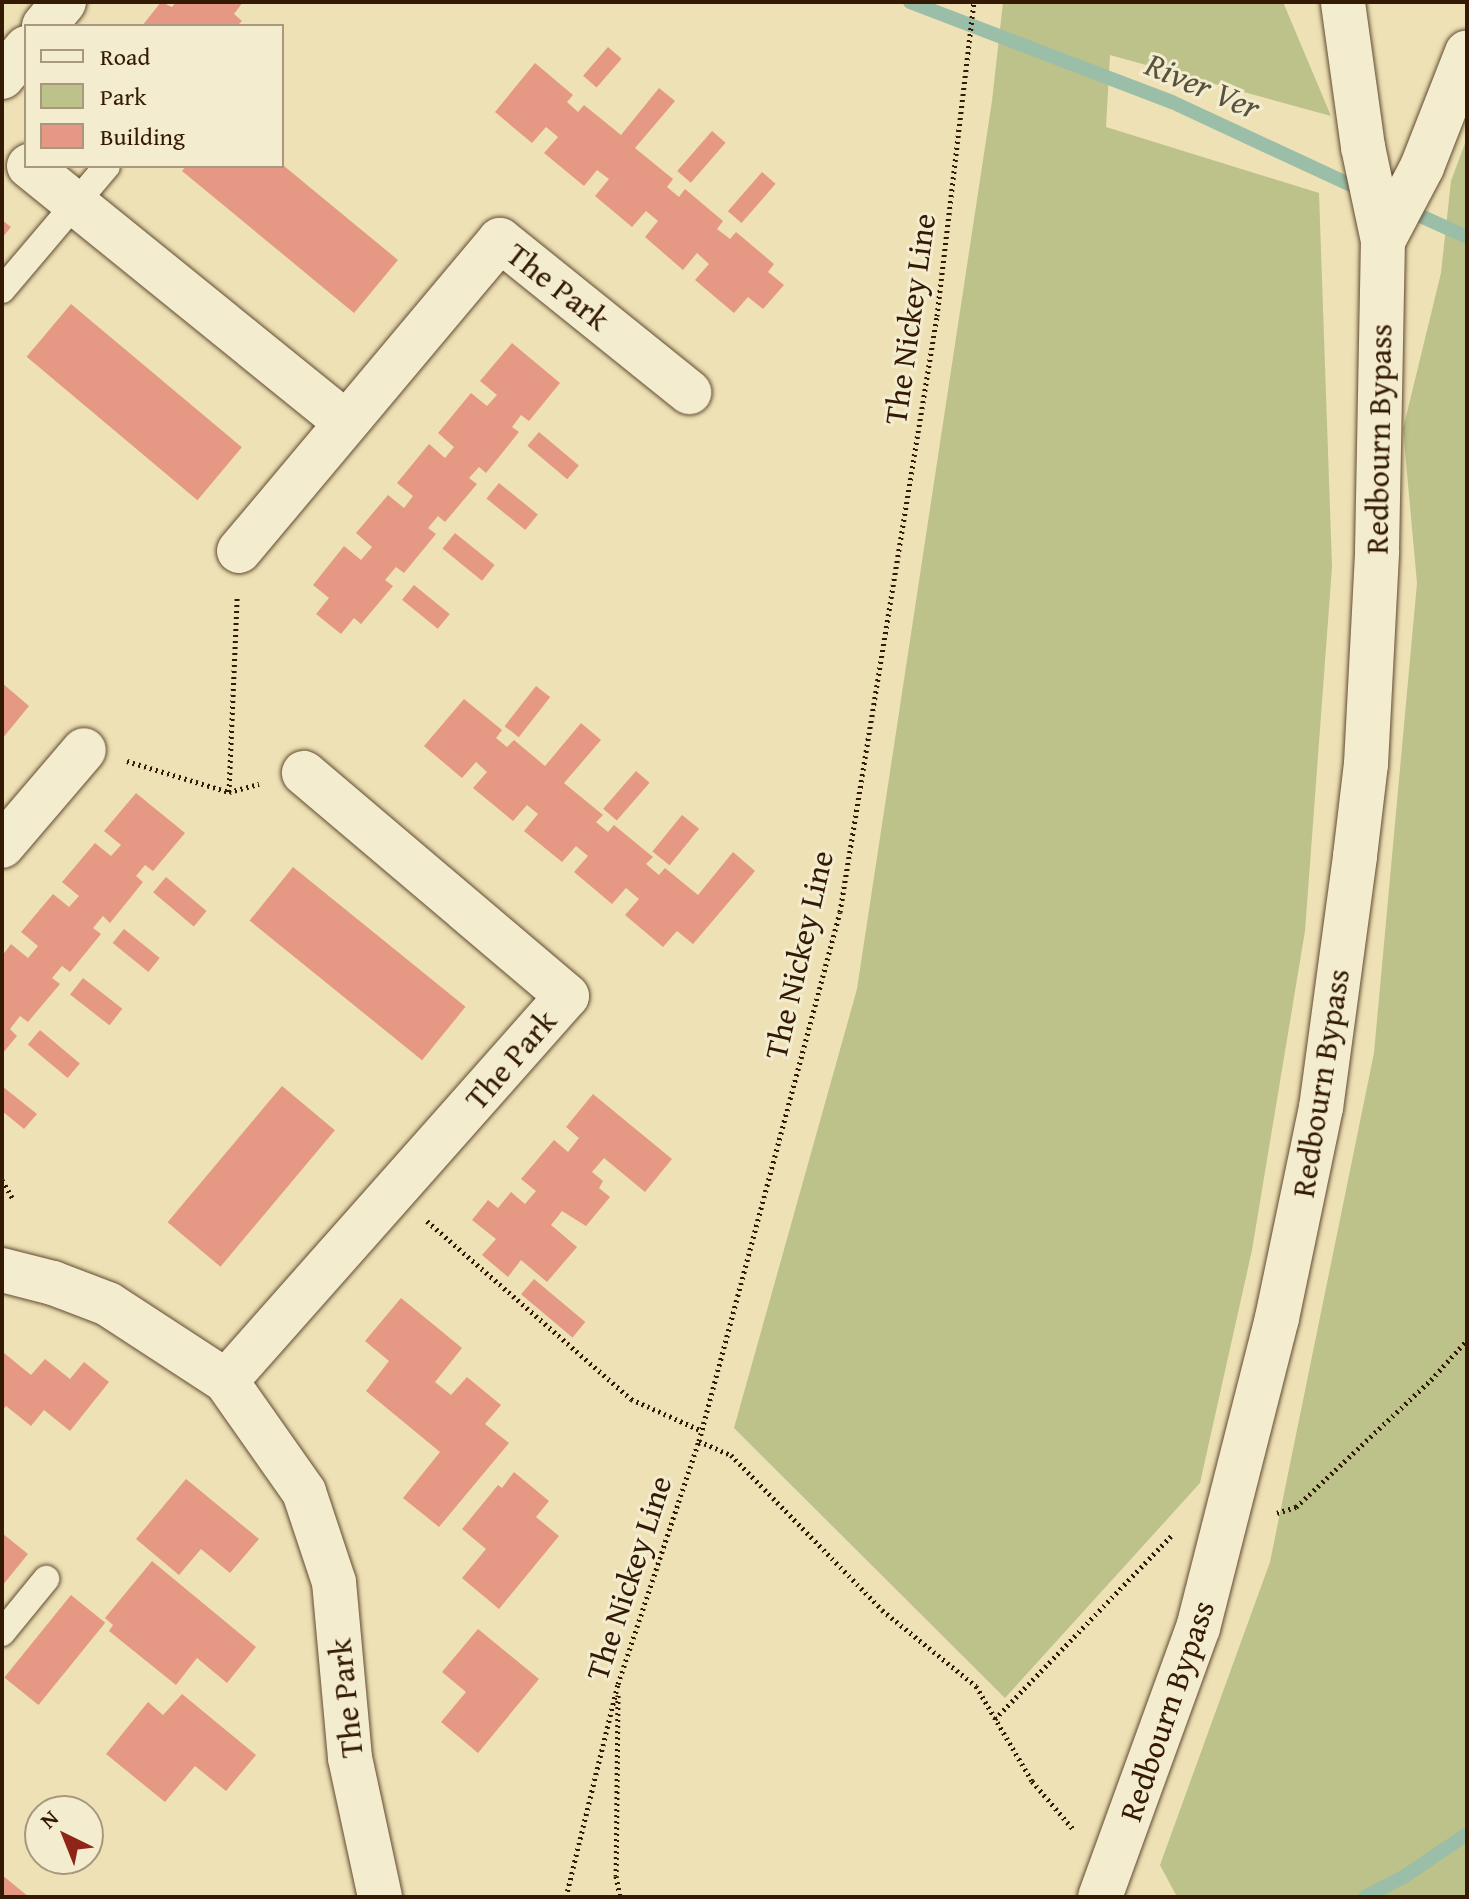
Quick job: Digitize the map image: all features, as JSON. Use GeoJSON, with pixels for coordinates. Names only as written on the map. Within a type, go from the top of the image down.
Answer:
{"type":"FeatureCollection","features":[{"type":"Feature","properties":{"kind":"street"},"geometry":{"type":"LineString","coordinates":[[46,24],[64,2]]}},
{"type":"Feature","properties":{"kind":"street","name":"Redbourn Bypass"},"geometry":{"type":"LineString","coordinates":[[1106,1885],[1198,1628],[1277,1318],[1321,1108],[1364,779],[1377,551],[1383,241],[1363,147],[1343,2]]}},
{"type":"Feature","properties":{"kind":"street"},"geometry":{"type":"LineString","coordinates":[[2,77],[24,50]]}},
{"type":"Feature","properties":{"kind":"street","name":"Redbourn Bypass"},"geometry":{"type":"LineString","coordinates":[[1383,241],[1422,167],[1467,52]]}},
{"type":"Feature","properties":{"kind":"street"},"geometry":{"type":"LineString","coordinates":[[2,144],[24,162]]}},
{"type":"Feature","properties":{"kind":"street"},"geometry":{"type":"LineString","coordinates":[[32,168],[346,423]]}},
{"type":"Feature","properties":{"kind":"street","name":"The Park"},"geometry":{"type":"LineString","coordinates":[[239,551],[500,240],[689,392]]}},
{"type":"Feature","properties":{"kind":"street"},"geometry":{"type":"LineString","coordinates":[[2,846],[84,750]]}},
{"type":"Feature","properties":{"kind":"street","name":"The Park"},"geometry":{"type":"LineString","coordinates":[[226,1381],[567,996],[304,773]]}},
{"type":"Feature","properties":{"kind":"street","name":"The Park"},"geometry":{"type":"LineString","coordinates":[[2,1270],[53,1283],[108,1304],[226,1381],[304,1492],[334,1582],[350,1758],[380,1897]]}},
{"type":"Feature","properties":{"kind":"lane"},"geometry":{"type":"LineString","coordinates":[[2,290],[105,168]]}},
{"type":"Feature","properties":{"kind":"lane"},"geometry":{"type":"LineString","coordinates":[[2,1633],[46,1579]]}},
{"type":"Feature","properties":{"kind":"path","name":"The Nickey Line"},"geometry":{"type":"LineString","coordinates":[[566,1897],[618,1684],[699,1441],[840,912],[937,316],[974,2]]}},
{"type":"Feature","properties":{"kind":"path"},"geometry":{"type":"LineString","coordinates":[[229,792],[239,551]]}},
{"type":"Feature","properties":{"kind":"path"},"geometry":{"type":"LineString","coordinates":[[84,750],[229,792],[304,773]]}},
{"type":"Feature","properties":{"kind":"path"},"geometry":{"type":"LineString","coordinates":[[2,1180],[13,1199]]}},
{"type":"Feature","properties":{"kind":"path"},"geometry":{"type":"LineString","coordinates":[[395,1193],[631,1399],[700,1430]]}},
{"type":"Feature","properties":{"kind":"path"},"geometry":{"type":"LineString","coordinates":[[995,1719],[1179,1527],[1225,1531],[1296,1507],[1431,1380],[1467,1340]]}},
{"type":"Feature","properties":{"kind":"path"},"geometry":{"type":"LineString","coordinates":[[699,1441],[731,1455],[882,1610],[976,1686],[1032,1781],[1106,1885]]}},
{"type":"Feature","properties":{"kind":"path"},"geometry":{"type":"LineString","coordinates":[[618,1684],[616,1876],[620,1897]]}},
{"type":"Feature","properties":{"kind":"green space"},"geometry":{"type":"Polygon","coordinates":[[[1003,2],[1283,2],[1331,116],[1110,55],[1106,127],[1319,193],[1332,567],[1305,931],[1252,1250],[1200,1483],[1005,1698],[734,1428],[857,989],[992,101],[1003,2]]]}},
{"type":"Feature","properties":{"kind":"green space"},"geometry":{"type":"Polygon","coordinates":[[[1467,138],[1467,1897],[1177,1897],[1160,1865],[1270,1562],[1374,1053],[1417,583],[1403,429],[1441,273],[1451,181],[1467,138]]]}},
{"type":"Feature","properties":{"kind":"building"},"geometry":{"type":"Polygon","coordinates":[[[161,2],[172,7],[176,2],[243,2],[234,14],[242,21],[239,24],[144,24],[161,2]]]}},
{"type":"Feature","properties":{"kind":"building"},"geometry":{"type":"Polygon","coordinates":[[[608,47],[622,59],[597,87],[583,76],[608,47]]]}},
{"type":"Feature","properties":{"kind":"building"},"geometry":{"type":"Polygon","coordinates":[[[535,63],[573,95],[567,102],[578,112],[584,105],[621,135],[659,88],[675,101],[635,148],[673,179],[667,187],[679,197],[685,189],[723,221],[717,229],[730,239],[736,232],[774,264],[768,272],[784,285],[763,309],[748,297],[734,313],[695,280],[709,264],[697,253],[683,270],[645,237],[658,221],[646,211],[632,227],[595,196],[609,179],[597,170],[584,186],[544,153],[558,137],[546,127],[532,143],[495,112],[535,63]]]}},
{"type":"Feature","properties":{"kind":"building"},"geometry":{"type":"Polygon","coordinates":[[[712,131],[726,143],[691,183],[677,171],[712,131]]]}},
{"type":"Feature","properties":{"kind":"building"},"geometry":{"type":"Polygon","coordinates":[[[284,166],[398,260],[354,313],[182,171],[184,168],[284,166]]]}},
{"type":"Feature","properties":{"kind":"building"},"geometry":{"type":"Polygon","coordinates":[[[762,172],[776,184],[741,223],[728,211],[762,172]]]}},
{"type":"Feature","properties":{"kind":"building"},"geometry":{"type":"Polygon","coordinates":[[[2,220],[11,227],[2,238],[2,220]]]}},
{"type":"Feature","properties":{"kind":"building"},"geometry":{"type":"Polygon","coordinates":[[[71,304],[242,447],[197,500],[27,357],[71,304]]]}},
{"type":"Feature","properties":{"kind":"building"},"geometry":{"type":"Polygon","coordinates":[[[512,343],[560,383],[529,421],[521,415],[512,427],[519,432],[486,473],[479,467],[469,478],[477,484],[445,522],[438,516],[428,528],[436,534],[404,573],[396,567],[385,580],[393,586],[361,624],[354,618],[341,634],[316,614],[329,598],[313,585],[344,546],[361,560],[372,547],[356,533],[388,495],[404,508],[413,496],[397,483],[429,444],[445,458],[454,447],[438,433],[471,393],[487,406],[497,395],[480,381],[512,343]]]}},
{"type":"Feature","properties":{"kind":"building"},"geometry":{"type":"Polygon","coordinates":[[[539,432],[579,465],[567,479],[527,446],[539,432]]]}},
{"type":"Feature","properties":{"kind":"building"},"geometry":{"type":"Polygon","coordinates":[[[499,483],[538,514],[525,530],[486,499],[499,483]]]}},
{"type":"Feature","properties":{"kind":"building"},"geometry":{"type":"Polygon","coordinates":[[[455,533],[495,565],[482,581],[442,549],[455,533]]]}},
{"type":"Feature","properties":{"kind":"building"},"geometry":{"type":"Polygon","coordinates":[[[414,585],[450,614],[438,629],[402,600],[414,585]]]}},
{"type":"Feature","properties":{"kind":"building"},"geometry":{"type":"Polygon","coordinates":[[[2,683],[29,706],[2,739],[2,683]]]}},
{"type":"Feature","properties":{"kind":"building"},"geometry":{"type":"Polygon","coordinates":[[[536,686],[550,697],[519,737],[505,726],[536,686]]]}},
{"type":"Feature","properties":{"kind":"building"},"geometry":{"type":"Polygon","coordinates":[[[464,699],[502,730],[496,738],[507,747],[514,740],[545,766],[581,723],[601,740],[564,783],[603,815],[596,822],[608,832],[614,825],[653,857],[646,864],[659,875],[665,868],[698,895],[733,852],[755,871],[693,944],[677,931],[663,947],[625,915],[639,899],[626,888],[612,904],[574,872],[588,856],[576,846],[562,862],[524,831],[538,814],[527,805],[513,821],[473,788],[487,772],[476,762],[462,778],[424,746],[464,699]]]}},
{"type":"Feature","properties":{"kind":"building"},"geometry":{"type":"Polygon","coordinates":[[[636,771],[650,783],[617,821],[603,809],[636,771]]]}},
{"type":"Feature","properties":{"kind":"building"},"geometry":{"type":"Polygon","coordinates":[[[136,793],[185,833],[153,871],[145,865],[136,876],[143,882],[110,923],[103,916],[93,928],[101,934],[70,972],[62,966],[52,978],[60,984],[28,1022],[20,1016],[10,1029],[17,1036],[2,1054],[2,956],[11,944],[28,958],[38,946],[21,932],[53,894],[69,907],[79,896],[62,882],[95,843],[111,856],[121,845],[104,831],[136,793]]]}},
{"type":"Feature","properties":{"kind":"building"},"geometry":{"type":"Polygon","coordinates":[[[682,815],[699,829],[670,865],[652,852],[682,815]]]}},
{"type":"Feature","properties":{"kind":"building"},"geometry":{"type":"Polygon","coordinates":[[[293,867],[466,1007],[422,1060],[250,921],[293,867]]]}},
{"type":"Feature","properties":{"kind":"building"},"geometry":{"type":"Polygon","coordinates":[[[166,877],[207,911],[194,926],[153,892],[166,877]]]}},
{"type":"Feature","properties":{"kind":"building"},"geometry":{"type":"Polygon","coordinates":[[[124,929],[160,958],[148,972],[113,943],[124,929]]]}},
{"type":"Feature","properties":{"kind":"building"},"geometry":{"type":"Polygon","coordinates":[[[83,978],[122,1009],[109,1025],[70,995],[83,978]]]}},
{"type":"Feature","properties":{"kind":"building"},"geometry":{"type":"Polygon","coordinates":[[[40,1030],[80,1063],[68,1078],[28,1045],[40,1030]]]}},
{"type":"Feature","properties":{"kind":"building"},"geometry":{"type":"Polygon","coordinates":[[[2,1086],[37,1114],[24,1129],[2,1111],[2,1086]]]}},
{"type":"Feature","properties":{"kind":"building"},"geometry":{"type":"Polygon","coordinates":[[[282,1086],[335,1130],[220,1267],[168,1222],[282,1086]]]}},
{"type":"Feature","properties":{"kind":"building"},"geometry":{"type":"Polygon","coordinates":[[[593,1094],[672,1159],[645,1192],[604,1158],[592,1172],[603,1181],[599,1188],[610,1197],[586,1226],[562,1211],[551,1225],[577,1247],[547,1282],[521,1260],[508,1277],[482,1255],[496,1239],[472,1220],[488,1200],[498,1208],[511,1192],[525,1204],[536,1191],[521,1179],[554,1140],[568,1152],[579,1138],[566,1127],[593,1094]]]}},
{"type":"Feature","properties":{"kind":"building"},"geometry":{"type":"Polygon","coordinates":[[[534,1279],[585,1322],[572,1337],[521,1294],[534,1279]]]}},
{"type":"Feature","properties":{"kind":"building"},"geometry":{"type":"Polygon","coordinates":[[[401,1298],[462,1348],[435,1382],[451,1395],[467,1377],[501,1405],[485,1424],[509,1443],[439,1527],[403,1498],[440,1452],[366,1391],[389,1361],[365,1341],[401,1298]]]}},
{"type":"Feature","properties":{"kind":"building"},"geometry":{"type":"Polygon","coordinates":[[[4,1353],[31,1375],[45,1359],[70,1379],[84,1362],[109,1382],[70,1431],[44,1410],[31,1426],[6,1406],[2,1411],[4,1353]]]}},
{"type":"Feature","properties":{"kind":"building"},"geometry":{"type":"Polygon","coordinates":[[[514,1472],[549,1501],[536,1517],[559,1536],[499,1609],[462,1578],[486,1549],[462,1529],[498,1485],[502,1488],[514,1472]]]}},
{"type":"Feature","properties":{"kind":"building"},"geometry":{"type":"Polygon","coordinates":[[[186,1479],[259,1539],[230,1573],[201,1549],[179,1575],[136,1539],[186,1479]]]}},
{"type":"Feature","properties":{"kind":"building"},"geometry":{"type":"Polygon","coordinates":[[[2,1533],[28,1554],[2,1586],[2,1533]]]}},
{"type":"Feature","properties":{"kind":"building"},"geometry":{"type":"Polygon","coordinates":[[[152,1561],[256,1647],[227,1683],[197,1658],[176,1685],[109,1631],[113,1625],[105,1618],[152,1561]]]}},
{"type":"Feature","properties":{"kind":"building"},"geometry":{"type":"Polygon","coordinates":[[[71,1595],[105,1623],[38,1705],[4,1677],[71,1595]]]}},
{"type":"Feature","properties":{"kind":"building"},"geometry":{"type":"Polygon","coordinates":[[[478,1629],[539,1679],[478,1753],[441,1722],[466,1692],[442,1672],[478,1629]]]}},
{"type":"Feature","properties":{"kind":"building"},"geometry":{"type":"Polygon","coordinates":[[[182,1694],[256,1755],[226,1791],[195,1766],[165,1802],[106,1754],[148,1702],[163,1715],[182,1694]]]}},
{"type":"Feature","properties":{"kind":"building"},"geometry":{"type":"Polygon","coordinates":[[[2,1875],[29,1897],[2,1897],[2,1875]]]}},
{"type":"Feature","properties":{"kind":"waterway","name":"River Ver"},"geometry":{"type":"LineString","coordinates":[[910,2],[1172,102],[1364,191]]}},
{"type":"Feature","properties":{"kind":"waterway","name":"River Ver"},"geometry":{"type":"LineString","coordinates":[[1405,209],[1467,237]]}},
{"type":"Feature","properties":{"kind":"waterway"},"geometry":{"type":"LineString","coordinates":[[1365,1897],[1405,1876],[1467,1834]]}}]}
